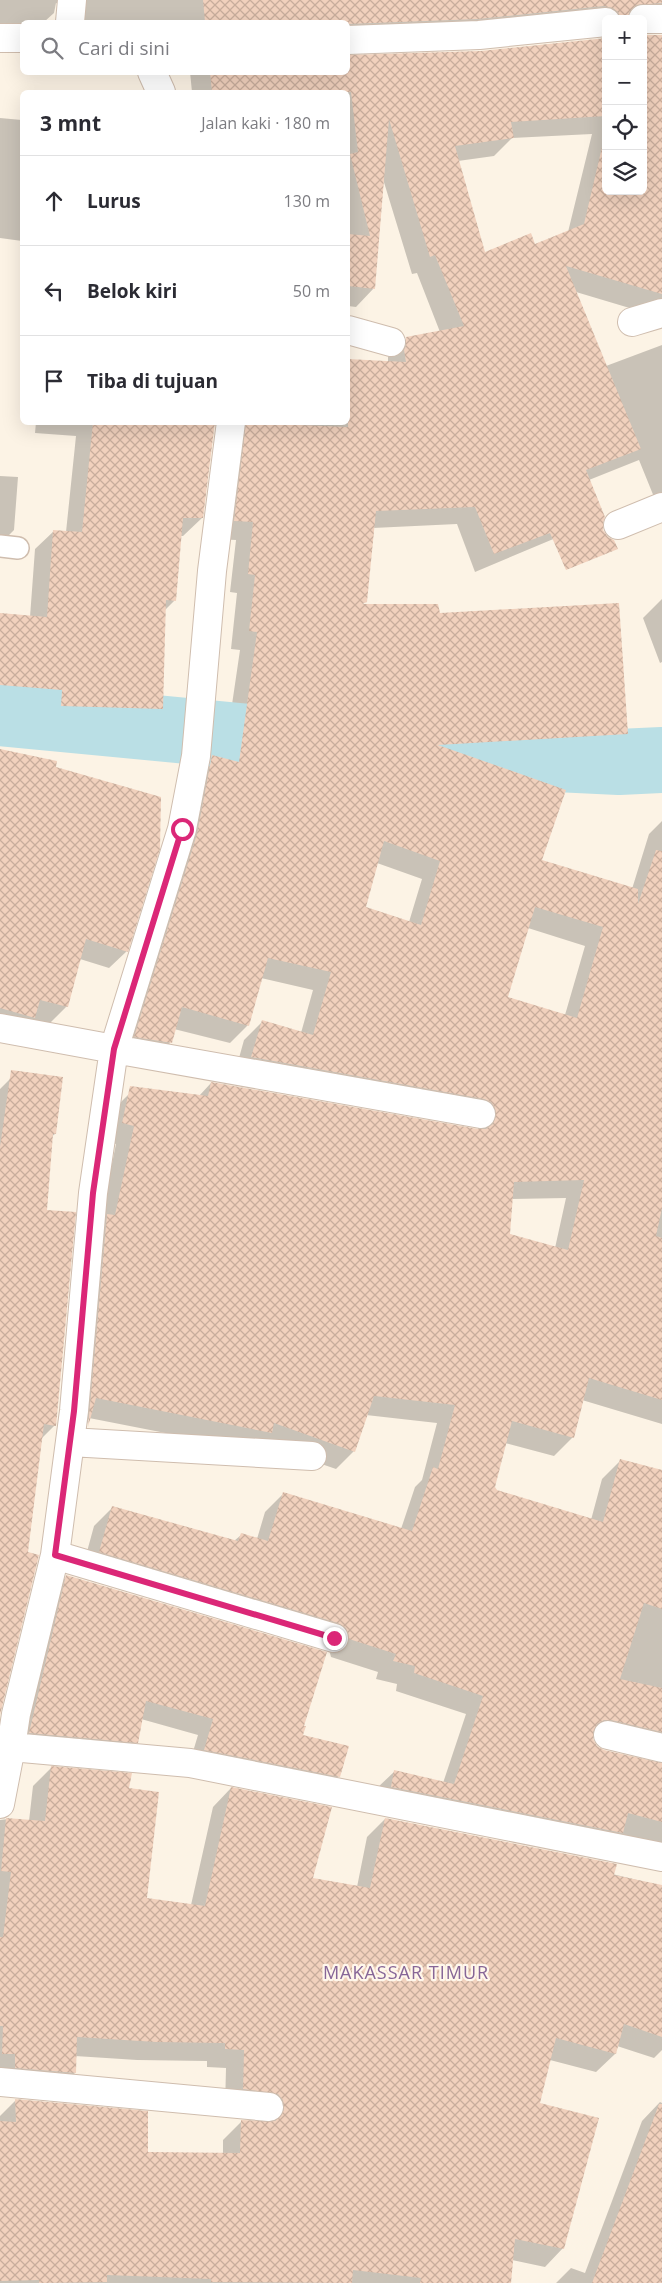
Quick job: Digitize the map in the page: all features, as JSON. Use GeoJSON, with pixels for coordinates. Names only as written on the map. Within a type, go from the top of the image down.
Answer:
{"type":"FeatureCollection","features":[{"type":"Feature","properties":{"kind":"street"},"geometry":{"type":"LineString","coordinates":[[70,20],[72,0]]}},
{"type":"Feature","properties":{"kind":"street"},"geometry":{"type":"LineString","coordinates":[[647,19],[662,18]]}},
{"type":"Feature","properties":{"kind":"street"},"geometry":{"type":"LineString","coordinates":[[350,40],[479,35],[602,22]]}},
{"type":"Feature","properties":{"kind":"street"},"geometry":{"type":"LineString","coordinates":[[0,38],[20,38]]}},
{"type":"Feature","properties":{"kind":"street"},"geometry":{"type":"LineString","coordinates":[[153,75],[160,90]]}},
{"type":"Feature","properties":{"kind":"street"},"geometry":{"type":"LineString","coordinates":[[632,322],[662,313]]}},
{"type":"Feature","properties":{"kind":"street"},"geometry":{"type":"LineString","coordinates":[[350,331],[391,342]]}},
{"type":"Feature","properties":{"kind":"street"},"geometry":{"type":"LineString","coordinates":[[0,1804],[6,1746],[16,1714],[55,1555],[70,1442],[93,1193],[114,1049],[182,829],[196,756],[212,571],[231,425]]}},
{"type":"Feature","properties":{"kind":"street"},"geometry":{"type":"LineString","coordinates":[[618,525],[662,507]]}},
{"type":"Feature","properties":{"kind":"street"},"geometry":{"type":"LineString","coordinates":[[0,1028],[481,1114]]}},
{"type":"Feature","properties":{"kind":"street"},"geometry":{"type":"LineString","coordinates":[[70,1442],[312,1456]]}},
{"type":"Feature","properties":{"kind":"street"},"geometry":{"type":"LineString","coordinates":[[55,1555],[334,1638]]}},
{"type":"Feature","properties":{"kind":"street"},"geometry":{"type":"LineString","coordinates":[[608,1734],[662,1748]]}},
{"type":"Feature","properties":{"kind":"street"},"geometry":{"type":"LineString","coordinates":[[6,1746],[190,1763],[662,1858]]}},
{"type":"Feature","properties":{"kind":"street"},"geometry":{"type":"LineString","coordinates":[[0,2082],[269,2107]]}},
{"type":"Feature","properties":{"kind":"building"},"geometry":{"type":"Polygon","coordinates":[[[203,0],[662,0],[662,3],[636,5],[628,15],[619,15],[613,8],[604,6],[478,19],[350,24],[350,20],[205,20],[203,0]]]}},
{"type":"Feature","properties":{"kind":"building"},"geometry":{"type":"Polygon","coordinates":[[[647,35],[662,35],[662,294],[566,266],[641,449],[586,470],[605,517],[603,530],[608,537],[614,540],[618,549],[566,570],[550,533],[494,554],[475,507],[376,511],[367,602],[362,604],[438,604],[440,613],[619,603],[628,734],[438,745],[566,790],[542,860],[638,889],[638,904],[656,850],[662,851],[662,1208],[656,1236],[662,1238],[662,1400],[589,1378],[574,1438],[512,1421],[495,1487],[497,1490],[603,1522],[620,1459],[662,1470],[662,1609],[644,1603],[620,1679],[662,1688],[662,1732],[604,1720],[597,1724],[593,1732],[593,1739],[597,1746],[604,1750],[662,1763],[662,1822],[628,1813],[623,1833],[391,1787],[394,1770],[454,1784],[483,1696],[414,1673],[415,1666],[393,1661],[396,1654],[349,1639],[346,1628],[338,1623],[99,1552],[112,1506],[238,1541],[241,1533],[268,1541],[283,1492],[412,1531],[433,1467],[438,1469],[455,1405],[374,1396],[355,1452],[274,1423],[272,1433],[96,1398],[88,1427],[107,1214],[115,1215],[134,1126],[122,1123],[130,1086],[208,1096],[211,1082],[478,1129],[486,1129],[493,1124],[496,1116],[495,1108],[491,1102],[484,1099],[251,1057],[262,1020],[313,1035],[331,972],[268,958],[249,1026],[182,1007],[172,1043],[134,1037],[197,834],[212,755],[239,762],[257,632],[249,631],[255,575],[248,574],[253,522],[234,521],[246,425],[348,427],[350,425],[350,359],[406,362],[404,350],[406,337],[464,326],[435,255],[430,257],[389,119],[375,289],[350,286],[350,234],[370,236],[350,154],[358,152],[350,90],[212,90],[210,75],[350,75],[350,55],[481,51],[602,38],[602,116],[511,122],[514,138],[455,146],[485,252],[531,233],[535,244],[584,224],[602,147],[602,195],[647,195],[647,35]],[[384,841],[366,907],[421,925],[440,861],[384,841]],[[535,907],[508,997],[577,1018],[603,927],[535,907]],[[584,1180],[514,1182],[510,1234],[568,1250],[584,1180]]]}},
{"type":"Feature","properties":{"kind":"building"},"geometry":{"type":"Polygon","coordinates":[[[93,425],[215,425],[203,518],[183,518],[176,601],[166,600],[163,709],[61,706],[62,690],[0,685],[0,613],[47,617],[53,530],[82,532],[93,425]]]}},
{"type":"Feature","properties":{"kind":"building"},"geometry":{"type":"Polygon","coordinates":[[[0,749],[57,761],[56,767],[161,797],[160,849],[128,952],[86,939],[68,1007],[40,1000],[35,1018],[0,1008],[0,749]]]}},
{"type":"Feature","properties":{"kind":"building"},"geometry":{"type":"Polygon","coordinates":[[[11,1070],[63,1077],[56,1134],[53,1134],[47,1210],[76,1212],[56,1426],[44,1424],[28,1552],[39,1555],[0,1715],[0,1147],[11,1070]]]}},
{"type":"Feature","properties":{"kind":"building"},"geometry":{"type":"Polygon","coordinates":[[[66,1575],[327,1652],[304,1726],[306,1726],[303,1735],[349,1746],[340,1777],[204,1750],[213,1719],[146,1701],[138,1743],[29,1733],[66,1575]]]}},
{"type":"Feature","properties":{"kind":"building"},"geometry":{"type":"Polygon","coordinates":[[[51,1766],[132,1773],[129,1788],[159,1792],[147,1898],[205,1906],[231,1787],[332,1807],[313,1878],[370,1888],[385,1818],[617,1864],[614,1875],[662,1885],[662,2037],[624,2024],[616,2054],[556,2038],[540,2103],[599,2118],[564,2249],[515,2239],[511,2283],[420,2283],[421,2278],[353,2270],[352,2283],[211,2282],[211,2279],[107,2275],[107,2282],[39,2283],[39,2280],[0,2281],[0,2121],[16,2122],[15,2099],[148,2111],[148,2152],[240,2153],[241,2120],[275,2121],[281,2116],[284,2109],[283,2100],[278,2094],[243,2089],[244,2050],[225,2049],[225,2043],[156,2042],[77,2037],[76,2073],[15,2068],[15,2054],[2,2054],[3,2026],[0,2026],[0,1937],[3,1937],[11,1872],[1,1871],[6,1818],[45,1821],[51,1766]]]}},
{"type":"Feature","properties":{"kind":"building"},"geometry":{"type":"Polygon","coordinates":[[[659,2104],[662,2104],[662,2283],[592,2283],[659,2104]]]}},
{"type":"Feature","properties":{"kind":"waterway"},"geometry":{"type":"LineString","coordinates":[[0,713],[407,752],[619,762],[662,760]]}},
{"type":"Feature","properties":{"kind":"district","name":"MAKASSAR TIMUR"},"geometry":{"type":"Point","coordinates":[406,1972]}},
{"type":"Feature","properties":{"kind":"route"},"geometry":{"type":"LineString","coordinates":[[182,829],[114,1049],[93,1193],[74,1411],[55,1555],[334,1638]]}}]}
